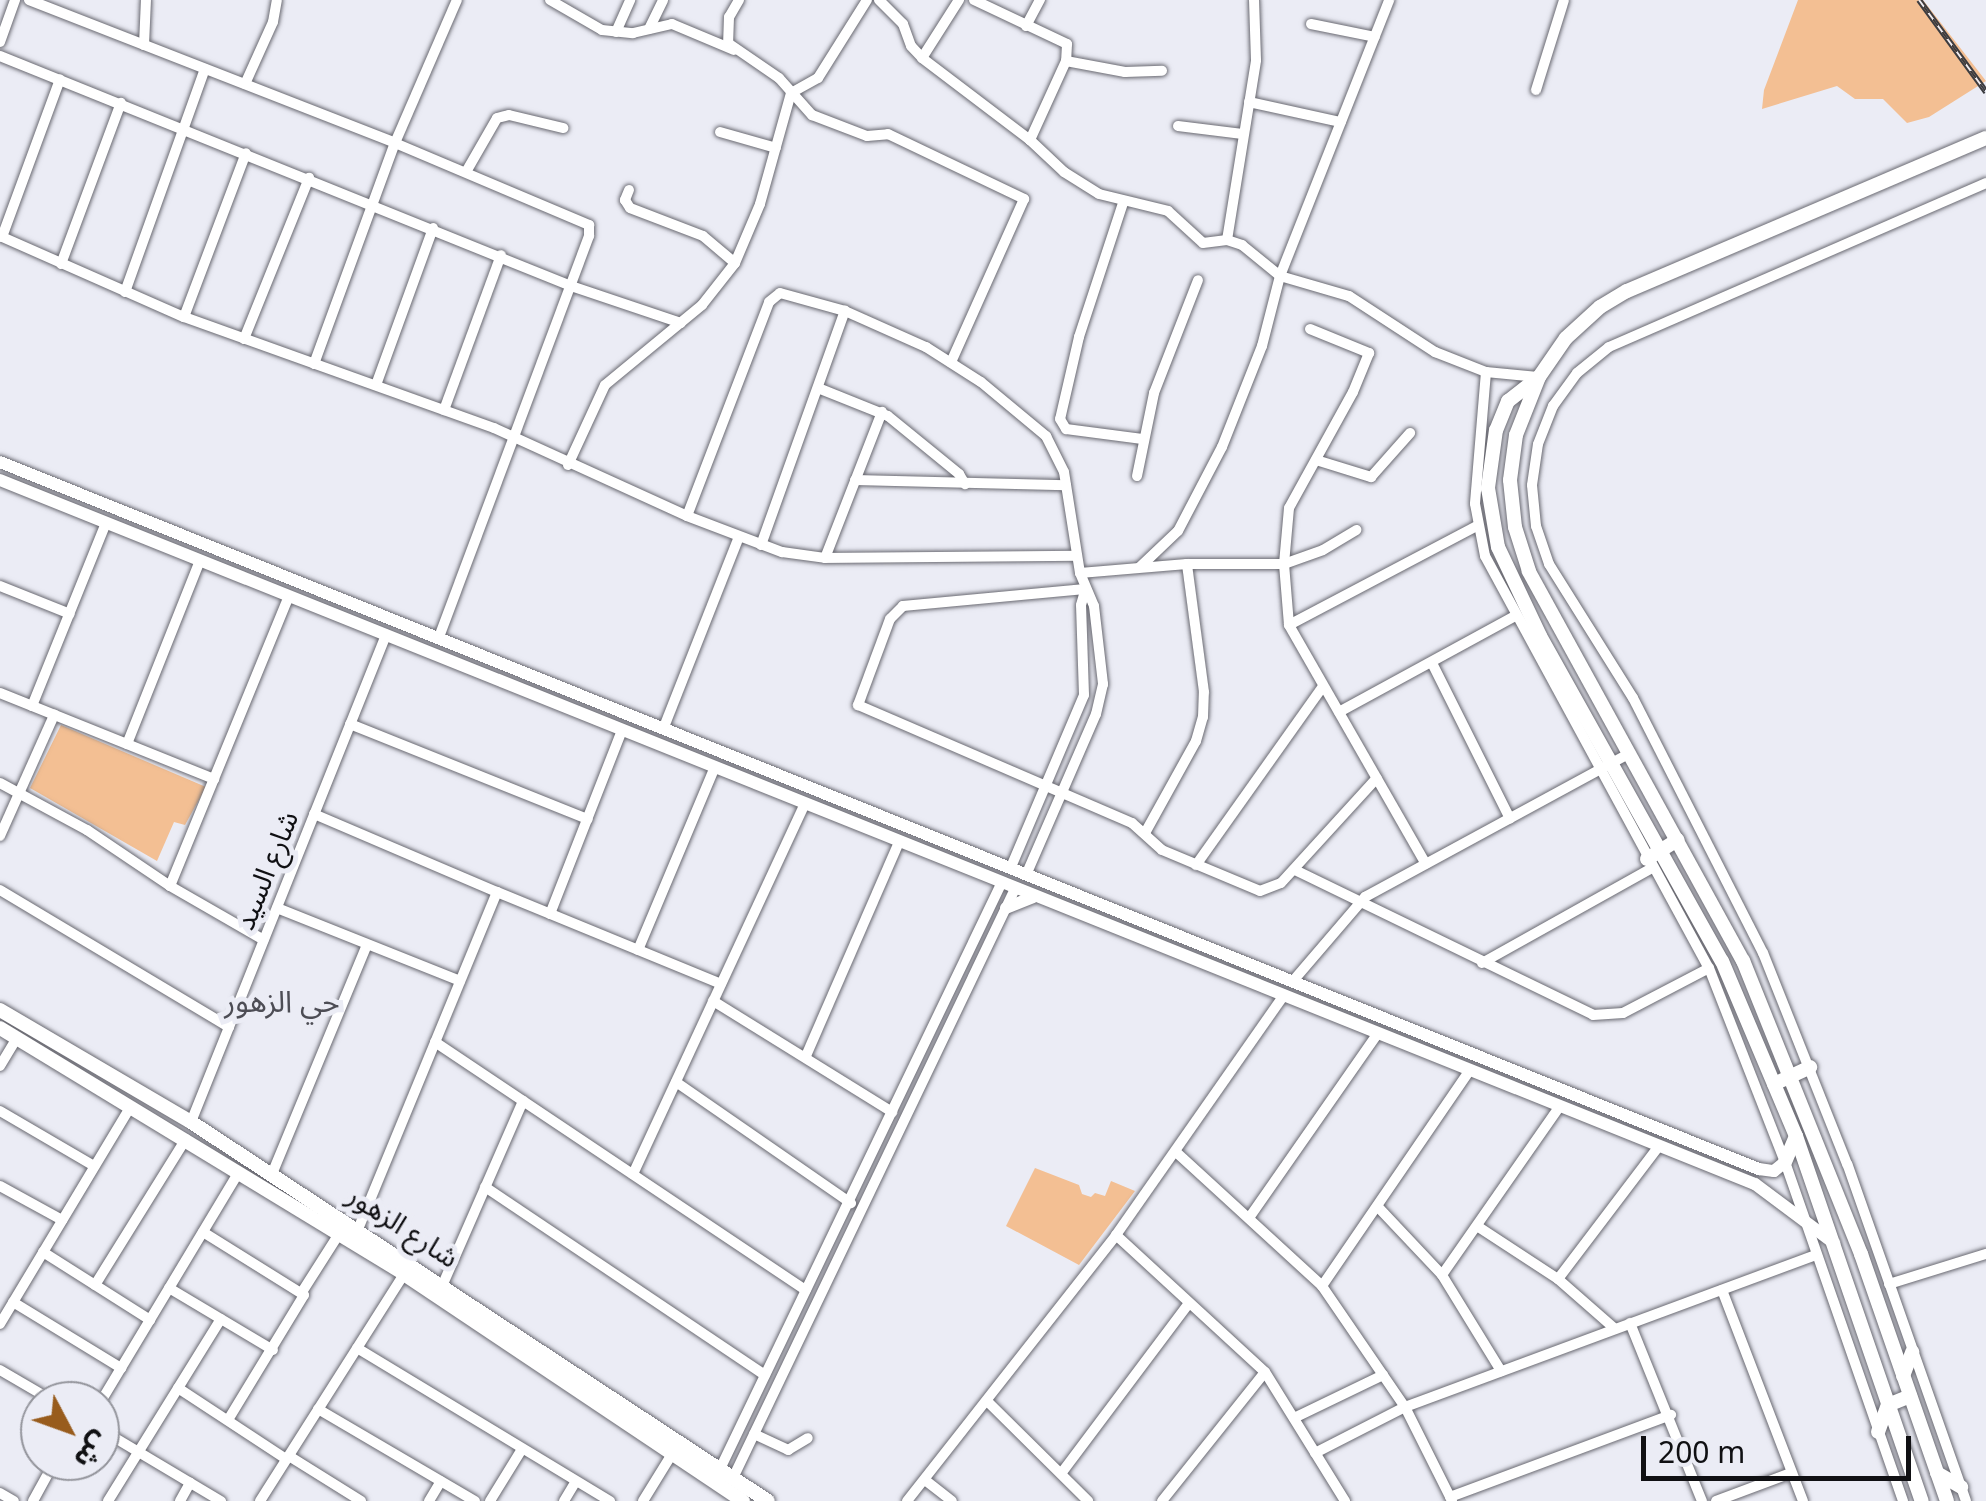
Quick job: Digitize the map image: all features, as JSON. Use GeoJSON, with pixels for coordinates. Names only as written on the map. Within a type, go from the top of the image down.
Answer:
{"type":"FeatureCollection","features":[{"type":"Feature","properties":{"kind":"main road"},"geometry":{"type":"LineString","coordinates":[[1947,1501],[1861,1254],[1743,961],[1523,556],[1510,496],[1516,434],[1538,377],[1576,327],[1627,291],[1986,138]]}},
{"type":"Feature","properties":{"kind":"main road"},"geometry":{"type":"LineString","coordinates":[[1538,377],[1522,387],[1503,409],[1488,488],[1498,547],[1535,639],[1653,859],[1722,961],[1796,1136],[1922,1501]]}},
{"type":"Feature","properties":{"kind":"main road"},"geometry":{"type":"LineString","coordinates":[[1535,639],[1559,625]]}},
{"type":"Feature","properties":{"kind":"main road"},"geometry":{"type":"LineString","coordinates":[[1653,859],[1678,840]]}},
{"type":"Feature","properties":{"kind":"main road","name":"شارع الزهور"},"geometry":{"type":"LineString","coordinates":[[0,1010],[94,1075],[131,1106],[404,1274],[672,1454],[726,1485],[768,1501]]}},
{"type":"Feature","properties":{"kind":"main road","name":"شارع الزهور"},"geometry":{"type":"LineString","coordinates":[[0,1028],[191,1122],[564,1365],[743,1501]]}},
{"type":"Feature","properties":{"kind":"main road"},"geometry":{"type":"LineString","coordinates":[[1774,1084],[1810,1067]]}},
{"type":"Feature","properties":{"kind":"main road"},"geometry":{"type":"LineString","coordinates":[[1785,1162],[1796,1136]]}},
{"type":"Feature","properties":{"kind":"main road"},"geometry":{"type":"LineString","coordinates":[[1840,1260],[1861,1254]]}},
{"type":"Feature","properties":{"kind":"main road"},"geometry":{"type":"LineString","coordinates":[[1903,1376],[1912,1352]]}},
{"type":"Feature","properties":{"kind":"main road"},"geometry":{"type":"LineString","coordinates":[[555,1379],[564,1365]]}},
{"type":"Feature","properties":{"kind":"main road"},"geometry":{"type":"LineString","coordinates":[[1878,1432],[1888,1405],[1910,1396]]}},
{"type":"Feature","properties":{"kind":"main road"},"geometry":{"type":"LineString","coordinates":[[1937,1474],[1964,1494]]}},
{"type":"Feature","properties":{"kind":"street"},"geometry":{"type":"LineString","coordinates":[[0,42],[15,0]]}},
{"type":"Feature","properties":{"kind":"street"},"geometry":{"type":"LineString","coordinates":[[29,0],[585,220],[590,236],[439,638]]}},
{"type":"Feature","properties":{"kind":"street"},"geometry":{"type":"LineString","coordinates":[[144,45],[146,0]]}},
{"type":"Feature","properties":{"kind":"street"},"geometry":{"type":"LineString","coordinates":[[246,84],[277,0]]}},
{"type":"Feature","properties":{"kind":"street"},"geometry":{"type":"LineString","coordinates":[[314,364],[395,143],[458,0]]}},
{"type":"Feature","properties":{"kind":"street"},"geometry":{"type":"LineString","coordinates":[[550,0],[595,27],[616,32],[672,24],[734,50],[771,71],[790,94],[826,122],[867,136],[888,134],[1024,198],[951,362]]}},
{"type":"Feature","properties":{"kind":"street"},"geometry":{"type":"LineString","coordinates":[[616,32],[630,0]]}},
{"type":"Feature","properties":{"kind":"street"},"geometry":{"type":"LineString","coordinates":[[649,30],[664,0]]}},
{"type":"Feature","properties":{"kind":"street"},"geometry":{"type":"LineString","coordinates":[[734,50],[726,34],[738,0]]}},
{"type":"Feature","properties":{"kind":"street"},"geometry":{"type":"LineString","coordinates":[[568,465],[604,385],[681,324],[734,263],[754,220],[790,94],[818,78],[867,0]]}},
{"type":"Feature","properties":{"kind":"street"},"geometry":{"type":"LineString","coordinates":[[879,0],[903,24],[911,46],[922,58],[1030,140],[1064,172],[1123,203],[1145,202],[1168,212],[1203,243],[1227,240],[1248,248],[1280,276],[1337,290],[1429,348],[1486,372],[1538,377]]}},
{"type":"Feature","properties":{"kind":"street"},"geometry":{"type":"LineString","coordinates":[[922,58],[960,0]]}},
{"type":"Feature","properties":{"kind":"street"},"geometry":{"type":"LineString","coordinates":[[974,0],[1063,40],[1069,49],[1030,140]]}},
{"type":"Feature","properties":{"kind":"street"},"geometry":{"type":"LineString","coordinates":[[1026,26],[1040,0]]}},
{"type":"Feature","properties":{"kind":"street"},"geometry":{"type":"LineString","coordinates":[[1227,240],[1258,40],[1254,0]]}},
{"type":"Feature","properties":{"kind":"street"},"geometry":{"type":"LineString","coordinates":[[1140,567],[1178,530],[1222,447],[1262,346],[1280,276],[1389,0]]}},
{"type":"Feature","properties":{"kind":"street"},"geometry":{"type":"LineString","coordinates":[[1536,90],[1564,0]]}},
{"type":"Feature","properties":{"kind":"street"},"geometry":{"type":"LineString","coordinates":[[1311,24],[1374,37]]}},
{"type":"Feature","properties":{"kind":"street"},"geometry":{"type":"LineString","coordinates":[[0,56],[571,286],[681,324]]}},
{"type":"Feature","properties":{"kind":"street"},"geometry":{"type":"LineString","coordinates":[[1066,61],[1125,72],[1162,70]]}},
{"type":"Feature","properties":{"kind":"street"},"geometry":{"type":"LineString","coordinates":[[126,292],[206,69]]}},
{"type":"Feature","properties":{"kind":"street"},"geometry":{"type":"LineString","coordinates":[[60,79],[1,237],[184,317],[514,438],[568,465],[761,545],[825,558],[1076,556]]}},
{"type":"Feature","properties":{"kind":"street"},"geometry":{"type":"LineString","coordinates":[[1249,102],[1341,122]]}},
{"type":"Feature","properties":{"kind":"street"},"geometry":{"type":"LineString","coordinates":[[61,264],[121,103]]}},
{"type":"Feature","properties":{"kind":"street"},"geometry":{"type":"LineString","coordinates":[[466,172],[497,118],[509,115],[563,128]]}},
{"type":"Feature","properties":{"kind":"street"},"geometry":{"type":"LineString","coordinates":[[1178,126],[1243,134]]}},
{"type":"Feature","properties":{"kind":"street"},"geometry":{"type":"LineString","coordinates":[[720,132],[776,148]]}},
{"type":"Feature","properties":{"kind":"street"},"geometry":{"type":"LineString","coordinates":[[184,317],[246,153]]}},
{"type":"Feature","properties":{"kind":"street"},"geometry":{"type":"LineString","coordinates":[[244,340],[309,178]]}},
{"type":"Feature","properties":{"kind":"street"},"geometry":{"type":"LineString","coordinates":[[1964,1494],[1810,1067],[1764,954],[1633,698],[1549,564],[1536,526],[1534,464],[1553,406],[1577,373],[1608,347],[1986,183]]}},
{"type":"Feature","properties":{"kind":"street"},"geometry":{"type":"LineString","coordinates":[[629,190],[625,200],[630,208],[702,236],[734,263]]}},
{"type":"Feature","properties":{"kind":"street"},"geometry":{"type":"LineString","coordinates":[[1123,203],[1079,337],[1060,419],[1066,428],[1142,440]]}},
{"type":"Feature","properties":{"kind":"street"},"geometry":{"type":"LineString","coordinates":[[376,386],[433,228]]}},
{"type":"Feature","properties":{"kind":"street"},"geometry":{"type":"LineString","coordinates":[[444,410],[501,255]]}},
{"type":"Feature","properties":{"kind":"street"},"geometry":{"type":"LineString","coordinates":[[1137,476],[1154,393],[1198,280]]}},
{"type":"Feature","properties":{"kind":"street"},"geometry":{"type":"LineString","coordinates":[[688,516],[771,298],[785,293],[846,311],[951,362],[1046,436],[1060,459],[1076,556],[1085,590],[1094,606],[1103,684],[1096,714],[1027,874]]}},
{"type":"Feature","properties":{"kind":"street"},"geometry":{"type":"LineString","coordinates":[[761,545],[846,311]]}},
{"type":"Feature","properties":{"kind":"street"},"geometry":{"type":"LineString","coordinates":[[1310,329],[1369,353],[1289,508],[1284,564],[1290,626],[1426,864]]}},
{"type":"Feature","properties":{"kind":"street"},"geometry":{"type":"LineString","coordinates":[[1486,372],[1475,481],[1477,526],[1492,574],[1516,616],[1535,639]]}},
{"type":"Feature","properties":{"kind":"street"},"geometry":{"type":"LineString","coordinates":[[818,388],[882,412],[959,474],[965,484]]}},
{"type":"Feature","properties":{"kind":"street"},"geometry":{"type":"LineString","coordinates":[[825,558],[882,412]]}},
{"type":"Feature","properties":{"kind":"street"},"geometry":{"type":"LineString","coordinates":[[1316,460],[1371,477],[1410,433]]}},
{"type":"Feature","properties":{"kind":"street"},"geometry":{"type":"LineString","coordinates":[[0,462],[1766,1172],[1785,1162]]}},
{"type":"Feature","properties":{"kind":"street"},"geometry":{"type":"LineString","coordinates":[[0,480],[1766,1190],[1834,1243]]}},
{"type":"Feature","properties":{"kind":"street"},"geometry":{"type":"LineString","coordinates":[[855,480],[1066,486]]}},
{"type":"Feature","properties":{"kind":"street"},"geometry":{"type":"LineString","coordinates":[[46,499],[52,483]]}},
{"type":"Feature","properties":{"kind":"street"},"geometry":{"type":"LineString","coordinates":[[32,706],[106,523]]}},
{"type":"Feature","properties":{"kind":"street"},"geometry":{"type":"LineString","coordinates":[[1290,626],[1477,526]]}},
{"type":"Feature","properties":{"kind":"street"},"geometry":{"type":"LineString","coordinates":[[1080,573],[1187,564],[1284,564],[1323,550],[1356,530]]}},
{"type":"Feature","properties":{"kind":"street"},"geometry":{"type":"LineString","coordinates":[[664,727],[740,537]]}},
{"type":"Feature","properties":{"kind":"street"},"geometry":{"type":"LineString","coordinates":[[127,744],[200,561]]}},
{"type":"Feature","properties":{"kind":"street"},"geometry":{"type":"LineString","coordinates":[[1145,833],[1196,741],[1204,717],[1187,564]]}},
{"type":"Feature","properties":{"kind":"street"},"geometry":{"type":"LineString","coordinates":[[0,586],[70,614]]}},
{"type":"Feature","properties":{"kind":"street"},"geometry":{"type":"LineString","coordinates":[[1011,867],[1084,696],[1081,605],[1085,590]]}},
{"type":"Feature","properties":{"kind":"street"},"geometry":{"type":"LineString","coordinates":[[1085,590],[904,606],[890,618],[858,702],[862,709],[1062,792],[1145,833],[1158,847],[1260,892],[1277,887],[1376,778]]}},
{"type":"Feature","properties":{"kind":"street"},"geometry":{"type":"LineString","coordinates":[[170,886],[289,596]]}},
{"type":"Feature","properties":{"kind":"street"},"geometry":{"type":"LineString","coordinates":[[1339,712],[1516,616]]}},
{"type":"Feature","properties":{"kind":"street","name":"شارع السيد"},"geometry":{"type":"LineString","coordinates":[[191,1122],[386,635]]}},
{"type":"Feature","properties":{"kind":"street"},"geometry":{"type":"LineString","coordinates":[[1432,663],[1510,819]]}},
{"type":"Feature","properties":{"kind":"street"},"geometry":{"type":"LineString","coordinates":[[1196,865],[1323,686]]}},
{"type":"Feature","properties":{"kind":"street"},"geometry":{"type":"LineString","coordinates":[[0,693],[214,779]]}},
{"type":"Feature","properties":{"kind":"street"},"geometry":{"type":"LineString","coordinates":[[586,716],[586,707],[594,700]]}},
{"type":"Feature","properties":{"kind":"street"},"geometry":{"type":"LineString","coordinates":[[0,836],[54,715]]}},
{"type":"Feature","properties":{"kind":"street"},"geometry":{"type":"LineString","coordinates":[[350,724],[588,819]]}},
{"type":"Feature","properties":{"kind":"street"},"geometry":{"type":"LineString","coordinates":[[550,914],[622,730]]}},
{"type":"Feature","properties":{"kind":"street"},"geometry":{"type":"LineString","coordinates":[[1293,981],[1358,902],[1630,753]]}},
{"type":"Feature","properties":{"kind":"street"},"geometry":{"type":"LineString","coordinates":[[638,950],[715,768]]}},
{"type":"Feature","properties":{"kind":"street"},"geometry":{"type":"LineString","coordinates":[[0,784],[86,830],[170,886],[264,940]]}},
{"type":"Feature","properties":{"kind":"street"},"geometry":{"type":"LineString","coordinates":[[633,1174],[805,804]]}},
{"type":"Feature","properties":{"kind":"street"},"geometry":{"type":"LineString","coordinates":[[314,814],[721,984]]}},
{"type":"Feature","properties":{"kind":"street"},"geometry":{"type":"LineString","coordinates":[[806,1056],[899,842]]}},
{"type":"Feature","properties":{"kind":"street"},"geometry":{"type":"LineString","coordinates":[[1482,963],[1653,859],[1709,968],[1785,1162],[1903,1501]]}},
{"type":"Feature","properties":{"kind":"street"},"geometry":{"type":"LineString","coordinates":[[1294,870],[1593,1016],[1608,1017],[1709,968]]}},
{"type":"Feature","properties":{"kind":"street"},"geometry":{"type":"LineString","coordinates":[[726,1485],[1006,908],[1008,886]]}},
{"type":"Feature","properties":{"kind":"street"},"geometry":{"type":"LineString","coordinates":[[726,1485],[765,1375],[892,1112],[1008,886]]}},
{"type":"Feature","properties":{"kind":"street"},"geometry":{"type":"LineString","coordinates":[[0,890],[229,1027]]}},
{"type":"Feature","properties":{"kind":"street"},"geometry":{"type":"LineString","coordinates":[[358,1229],[497,892]]}},
{"type":"Feature","properties":{"kind":"street"},"geometry":{"type":"LineString","coordinates":[[1006,908],[1033,897]]}},
{"type":"Feature","properties":{"kind":"street"},"geometry":{"type":"LineString","coordinates":[[276,908],[460,982]]}},
{"type":"Feature","properties":{"kind":"street"},"geometry":{"type":"LineString","coordinates":[[1146,940],[1152,926]]}},
{"type":"Feature","properties":{"kind":"street"},"geometry":{"type":"LineString","coordinates":[[272,1174],[367,944]]}},
{"type":"Feature","properties":{"kind":"street"},"geometry":{"type":"LineString","coordinates":[[908,1501],[1116,1235],[1284,995]]}},
{"type":"Feature","properties":{"kind":"street"},"geometry":{"type":"LineString","coordinates":[[713,1001],[892,1112]]}},
{"type":"Feature","properties":{"kind":"street"},"geometry":{"type":"LineString","coordinates":[[1249,1218],[1378,1032]]}},
{"type":"Feature","properties":{"kind":"street"},"geometry":{"type":"LineString","coordinates":[[0,1066],[17,1038]]}},
{"type":"Feature","properties":{"kind":"street"},"geometry":{"type":"LineString","coordinates":[[435,1042],[806,1290]]}},
{"type":"Feature","properties":{"kind":"street"},"geometry":{"type":"LineString","coordinates":[[1322,1286],[1470,1070]]}},
{"type":"Feature","properties":{"kind":"street"},"geometry":{"type":"LineString","coordinates":[[676,1082],[860,1210]]}},
{"type":"Feature","properties":{"kind":"street"},"geometry":{"type":"LineString","coordinates":[[443,1284],[522,1102]]}},
{"type":"Feature","properties":{"kind":"street"},"geometry":{"type":"LineString","coordinates":[[0,1324],[131,1106]]}},
{"type":"Feature","properties":{"kind":"street"},"geometry":{"type":"LineString","coordinates":[[1442,1275],[1560,1106]]}},
{"type":"Feature","properties":{"kind":"street"},"geometry":{"type":"LineString","coordinates":[[0,1111],[94,1166]]}},
{"type":"Feature","properties":{"kind":"street"},"geometry":{"type":"LineString","coordinates":[[95,1285],[186,1139]]}},
{"type":"Feature","properties":{"kind":"street"},"geometry":{"type":"LineString","coordinates":[[1682,1156],[1687,1140]]}},
{"type":"Feature","properties":{"kind":"street"},"geometry":{"type":"LineString","coordinates":[[1558,1279],[1659,1146]]}},
{"type":"Feature","properties":{"kind":"street"},"geometry":{"type":"LineString","coordinates":[[1176,1152],[1322,1286],[1405,1407],[1452,1499],[1671,1415]]}},
{"type":"Feature","properties":{"kind":"street"},"geometry":{"type":"LineString","coordinates":[[113,1381],[240,1172]]}},
{"type":"Feature","properties":{"kind":"street"},"geometry":{"type":"LineString","coordinates":[[486,1187],[765,1375]]}},
{"type":"Feature","properties":{"kind":"street"},"geometry":{"type":"LineString","coordinates":[[2,1191],[62,1220]]}},
{"type":"Feature","properties":{"kind":"street"},"geometry":{"type":"LineString","coordinates":[[1378,1207],[1442,1275],[1502,1370]]}},
{"type":"Feature","properties":{"kind":"street"},"geometry":{"type":"LineString","coordinates":[[1477,1226],[1558,1279],[1614,1328]]}},
{"type":"Feature","properties":{"kind":"street"},"geometry":{"type":"LineString","coordinates":[[202,1232],[302,1292]]}},
{"type":"Feature","properties":{"kind":"street"},"geometry":{"type":"LineString","coordinates":[[228,1420],[339,1234]]}},
{"type":"Feature","properties":{"kind":"street"},"geometry":{"type":"LineString","coordinates":[[1116,1235],[1265,1372],[1346,1501]]}},
{"type":"Feature","properties":{"kind":"street"},"geometry":{"type":"LineString","coordinates":[[43,1252],[150,1320]]}},
{"type":"Feature","properties":{"kind":"street"},"geometry":{"type":"LineString","coordinates":[[1316,1453],[1405,1407],[1816,1254]]}},
{"type":"Feature","properties":{"kind":"street"},"geometry":{"type":"LineString","coordinates":[[1889,1284],[1986,1254]]}},
{"type":"Feature","properties":{"kind":"street"},"geometry":{"type":"LineString","coordinates":[[260,1501],[404,1274]]}},
{"type":"Feature","properties":{"kind":"street"},"geometry":{"type":"LineString","coordinates":[[169,1288],[273,1350]]}},
{"type":"Feature","properties":{"kind":"street"},"geometry":{"type":"LineString","coordinates":[[1722,1290],[1804,1501]]}},
{"type":"Feature","properties":{"kind":"street"},"geometry":{"type":"LineString","coordinates":[[13,1302],[121,1368]]}},
{"type":"Feature","properties":{"kind":"street"},"geometry":{"type":"LineString","coordinates":[[1063,1471],[1189,1303]]}},
{"type":"Feature","properties":{"kind":"street"},"geometry":{"type":"LineString","coordinates":[[1594,1310],[1598,1334]]}},
{"type":"Feature","properties":{"kind":"street"},"geometry":{"type":"LineString","coordinates":[[108,1501],[221,1319]]}},
{"type":"Feature","properties":{"kind":"street"},"geometry":{"type":"LineString","coordinates":[[1630,1323],[1671,1415],[1702,1501]]}},
{"type":"Feature","properties":{"kind":"street"},"geometry":{"type":"LineString","coordinates":[[357,1348],[610,1501]]}},
{"type":"Feature","properties":{"kind":"street"},"geometry":{"type":"LineString","coordinates":[[1162,1501],[1265,1372]]}},
{"type":"Feature","properties":{"kind":"street"},"geometry":{"type":"LineString","coordinates":[[1294,1418],[1384,1376]]}},
{"type":"Feature","properties":{"kind":"street"},"geometry":{"type":"LineString","coordinates":[[178,1388],[362,1501]]}},
{"type":"Feature","properties":{"kind":"street"},"geometry":{"type":"LineString","coordinates":[[988,1402],[1063,1471],[1088,1501]]}},
{"type":"Feature","properties":{"kind":"street"},"geometry":{"type":"LineString","coordinates":[[318,1409],[475,1501]]}},
{"type":"Feature","properties":{"kind":"street"},"geometry":{"type":"LineString","coordinates":[[754,1434],[788,1450],[808,1438]]}},
{"type":"Feature","properties":{"kind":"street"},"geometry":{"type":"LineString","coordinates":[[120,1441],[221,1501]]}},
{"type":"Feature","properties":{"kind":"street"},"geometry":{"type":"LineString","coordinates":[[490,1501],[522,1449]]}},
{"type":"Feature","properties":{"kind":"street"},"geometry":{"type":"LineString","coordinates":[[643,1501],[672,1454]]}},
{"type":"Feature","properties":{"kind":"street"},"geometry":{"type":"LineString","coordinates":[[1716,1501],[1792,1472]]}},
{"type":"Feature","properties":{"kind":"street"},"geometry":{"type":"LineString","coordinates":[[925,1480],[952,1501]]}},
{"type":"Feature","properties":{"kind":"street"},"geometry":{"type":"LineString","coordinates":[[429,1501],[440,1481]]}},
{"type":"Feature","properties":{"kind":"street"},"geometry":{"type":"LineString","coordinates":[[564,1501],[576,1481]]}},
{"type":"Feature","properties":{"kind":"street"},"geometry":{"type":"LineString","coordinates":[[180,1501],[190,1483]]}},
{"type":"Feature","properties":{"kind":"street"},"geometry":{"type":"LineString","coordinates":[[0,1493],[14,1501]]}},
{"type":"Feature","properties":{"kind":"shaded area"},"geometry":{"type":"Polygon","coordinates":[[[1798,0],[1923,0],[1986,81],[1929,117],[1907,123],[1883,99],[1855,99],[1837,86],[1762,109],[1764,90],[1798,0]]]}},
{"type":"Feature","properties":{"kind":"shaded area"},"geometry":{"type":"Polygon","coordinates":[[[61,725],[206,787],[185,825],[174,822],[157,861],[30,788],[61,725]]]}},
{"type":"Feature","properties":{"kind":"shaded area"},"geometry":{"type":"Polygon","coordinates":[[[1035,1168],[1079,1185],[1082,1194],[1091,1197],[1095,1193],[1105,1196],[1111,1181],[1135,1191],[1079,1265],[1006,1226],[1035,1168]]]}},
{"type":"Feature","properties":{"kind":"railway"},"geometry":{"type":"LineString","coordinates":[[1919,0],[1986,92]]}},
{"type":"Feature","properties":{"kind":"district","name":"حي الزهور"},"geometry":{"type":"Point","coordinates":[282,1003]}}]}
